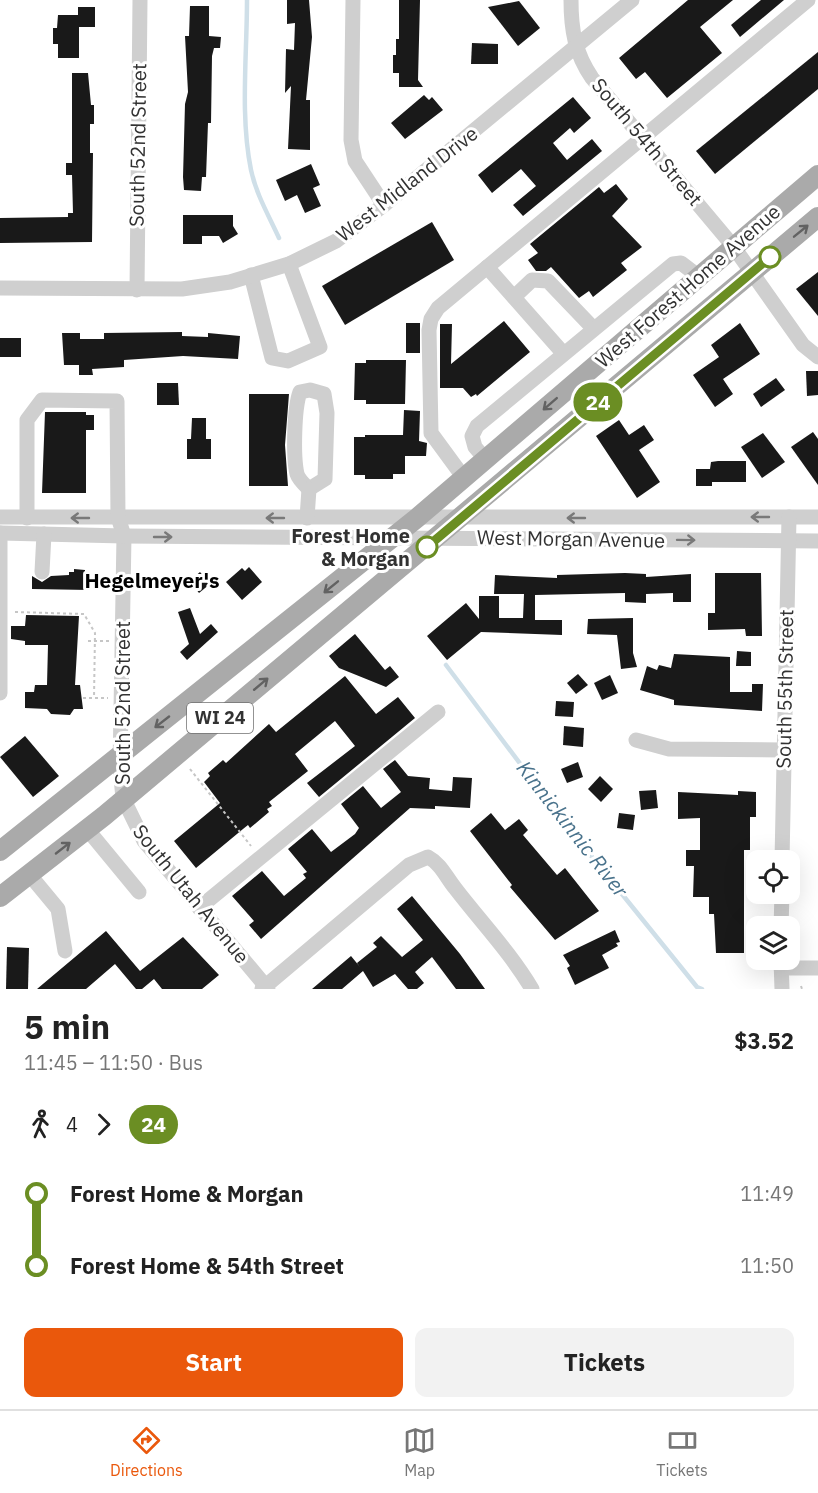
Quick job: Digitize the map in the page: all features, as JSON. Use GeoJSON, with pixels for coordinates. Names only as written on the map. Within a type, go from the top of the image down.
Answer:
{"type":"FeatureCollection","features":[{"type":"Feature","properties":{"kind":"main road","name":"West Forest Home Avenue"},"geometry":{"type":"LineString","coordinates":[[0,851],[393,538],[818,175]]}},
{"type":"Feature","properties":{"kind":"main road","name":"West Forest Home Avenue"},"geometry":{"type":"LineString","coordinates":[[0,897],[87,829],[438,538],[818,217]]}},
{"type":"Feature","properties":{"kind":"street","name":"South 52nd Street"},"geometry":{"type":"LineString","coordinates":[[136,290],[140,0]]}},
{"type":"Feature","properties":{"kind":"street"},"geometry":{"type":"LineString","coordinates":[[353,0],[351,140],[355,161],[384,205]]}},
{"type":"Feature","properties":{"kind":"street","name":"South 54th Street"},"geometry":{"type":"LineString","coordinates":[[571,0],[571,25],[575,48],[592,78],[644,137],[733,246],[803,345],[818,357]]}},
{"type":"Feature","properties":{"kind":"street","name":"West Midland Drive"},"geometry":{"type":"LineString","coordinates":[[0,288],[182,289],[251,275],[289,264],[336,241],[384,205],[632,0]]}},
{"type":"Feature","properties":{"kind":"street"},"geometry":{"type":"LineString","coordinates":[[464,478],[431,433],[429,330],[431,319],[438,308],[808,0]]}},
{"type":"Feature","properties":{"kind":"street"},"geometry":{"type":"LineString","coordinates":[[486,459],[475,447],[472,436],[477,426],[673,264],[681,263],[698,276]]}},
{"type":"Feature","properties":{"kind":"street"},"geometry":{"type":"LineString","coordinates":[[251,275],[272,358],[288,361],[319,350],[320,347],[289,264]]}},
{"type":"Feature","properties":{"kind":"street"},"geometry":{"type":"LineString","coordinates":[[487,267],[563,353]]}},
{"type":"Feature","properties":{"kind":"street"},"geometry":{"type":"LineString","coordinates":[[514,297],[532,280],[548,281],[593,328]]}},
{"type":"Feature","properties":{"kind":"street"},"geometry":{"type":"LineString","coordinates":[[308,518],[309,489],[297,473],[296,438],[297,399],[300,392],[310,390],[324,394],[327,413],[325,479],[309,489]]}},
{"type":"Feature","properties":{"kind":"street","name":"South 52nd Street"},"geometry":{"type":"LineString","coordinates":[[27,518],[27,420],[42,400],[117,401],[118,518],[124,536],[121,755],[123,798]]}},
{"type":"Feature","properties":{"kind":"street","name":"West Morgan Avenue"},"geometry":{"type":"LineString","coordinates":[[0,517],[818,517]]}},
{"type":"Feature","properties":{"kind":"street","name":"South 55th Street"},"geometry":{"type":"LineString","coordinates":[[782,850],[789,518]]}},
{"type":"Feature","properties":{"kind":"street"},"geometry":{"type":"LineString","coordinates":[[0,533],[0,693]]}},
{"type":"Feature","properties":{"kind":"street","name":"West Morgan Avenue"},"geometry":{"type":"LineString","coordinates":[[0,533],[818,541]]}},
{"type":"Feature","properties":{"kind":"street"},"geometry":{"type":"LineString","coordinates":[[42,572],[44,534]]}},
{"type":"Feature","properties":{"kind":"street"},"geometry":{"type":"LineString","coordinates":[[199,908],[438,712]]}},
{"type":"Feature","properties":{"kind":"street"},"geometry":{"type":"LineString","coordinates":[[636,740],[669,749],[783,750]]}},
{"type":"Feature","properties":{"kind":"street","name":"South Utah Avenue"},"geometry":{"type":"LineString","coordinates":[[123,798],[144,841],[265,988]]}},
{"type":"Feature","properties":{"kind":"street"},"geometry":{"type":"LineString","coordinates":[[87,829],[139,892]]}},
{"type":"Feature","properties":{"kind":"street"},"geometry":{"type":"LineString","coordinates":[[265,988],[409,865],[428,857],[437,862],[454,888],[515,960],[532,989]]}},
{"type":"Feature","properties":{"kind":"street"},"geometry":{"type":"LineString","coordinates":[[29,874],[58,909],[65,951]]}},
{"type":"Feature","properties":{"kind":"street"},"geometry":{"type":"LineString","coordinates":[[800,966],[818,968]]}},
{"type":"Feature","properties":{"kind":"street"},"geometry":{"type":"LineString","coordinates":[[781,970],[782,989]]}},
{"type":"Feature","properties":{"kind":"path"},"geometry":{"type":"LineString","coordinates":[[1,612],[81,613],[93,629],[94,698]]}},
{"type":"Feature","properties":{"kind":"path"},"geometry":{"type":"LineString","coordinates":[[88,641],[123,641]]}},
{"type":"Feature","properties":{"kind":"path"},"geometry":{"type":"LineString","coordinates":[[83,698],[122,698]]}},
{"type":"Feature","properties":{"kind":"path"},"geometry":{"type":"LineString","coordinates":[[190,769],[260,858]]}},
{"type":"Feature","properties":{"kind":"building"},"geometry":{"type":"Polygon","coordinates":[[[287,0],[309,0],[312,37],[306,100],[310,100],[310,150],[288,149],[291,86],[285,93],[286,49],[294,50],[295,23],[287,24],[287,0]]]}},
{"type":"Feature","properties":{"kind":"building"},"geometry":{"type":"Polygon","coordinates":[[[399,0],[420,0],[418,80],[423,87],[399,87],[399,73],[393,73],[393,55],[396,55],[396,39],[399,39],[399,0]]]}},
{"type":"Feature","properties":{"kind":"building"},"geometry":{"type":"Polygon","coordinates":[[[688,0],[733,0],[700,27],[722,53],[667,98],[645,72],[636,79],[619,58],[688,0]]]}},
{"type":"Feature","properties":{"kind":"building"},"geometry":{"type":"Polygon","coordinates":[[[761,0],[784,0],[740,37],[731,25],[761,0]]]}},
{"type":"Feature","properties":{"kind":"building"},"geometry":{"type":"Polygon","coordinates":[[[519,1],[540,28],[518,46],[488,7],[519,1]]]}},
{"type":"Feature","properties":{"kind":"building"},"geometry":{"type":"Polygon","coordinates":[[[190,6],[209,6],[209,36],[221,37],[220,48],[214,48],[212,56],[211,123],[208,123],[206,177],[202,177],[201,191],[184,190],[183,177],[185,104],[188,92],[185,36],[189,36],[190,6]]]}},
{"type":"Feature","properties":{"kind":"building"},"geometry":{"type":"Polygon","coordinates":[[[78,7],[95,7],[95,27],[79,27],[79,58],[58,58],[58,44],[53,44],[53,28],[57,28],[58,15],[78,15],[78,7]]]}},
{"type":"Feature","properties":{"kind":"building"},"geometry":{"type":"Polygon","coordinates":[[[472,43],[498,44],[498,64],[471,64],[472,43]]]}},
{"type":"Feature","properties":{"kind":"building"},"geometry":{"type":"Polygon","coordinates":[[[818,52],[818,89],[715,174],[696,151],[818,52]]]}},
{"type":"Feature","properties":{"kind":"building"},"geometry":{"type":"Polygon","coordinates":[[[72,73],[88,73],[91,105],[94,105],[94,124],[90,124],[90,153],[93,153],[92,242],[0,243],[0,218],[68,217],[68,213],[73,213],[72,175],[66,175],[66,163],[72,163],[72,73]]]}},
{"type":"Feature","properties":{"kind":"building"},"geometry":{"type":"Polygon","coordinates":[[[424,95],[429,100],[432,97],[443,110],[405,139],[391,123],[424,95]]]}},
{"type":"Feature","properties":{"kind":"building"},"geometry":{"type":"Polygon","coordinates":[[[573,97],[591,118],[574,133],[570,128],[553,143],[567,160],[592,139],[602,151],[523,216],[513,205],[536,186],[521,169],[492,193],[478,175],[573,97]]]}},
{"type":"Feature","properties":{"kind":"building"},"geometry":{"type":"Polygon","coordinates":[[[311,164],[320,185],[313,188],[321,206],[305,213],[297,195],[285,201],[276,180],[311,164]]]}},
{"type":"Feature","properties":{"kind":"building"},"geometry":{"type":"Polygon","coordinates":[[[616,184],[628,199],[612,216],[642,247],[621,263],[627,270],[593,297],[589,291],[579,298],[551,267],[546,271],[536,271],[528,260],[538,253],[530,244],[599,187],[604,193],[616,184]]]}},
{"type":"Feature","properties":{"kind":"building"},"geometry":{"type":"Polygon","coordinates":[[[183,215],[233,215],[233,226],[238,234],[223,243],[219,236],[202,236],[202,244],[183,244],[183,215]]]}},
{"type":"Feature","properties":{"kind":"building"},"geometry":{"type":"Polygon","coordinates":[[[432,222],[454,260],[345,325],[322,286],[432,222]]]}},
{"type":"Feature","properties":{"kind":"building"},"geometry":{"type":"Polygon","coordinates":[[[818,272],[818,316],[796,289],[818,272]]]}},
{"type":"Feature","properties":{"kind":"building"},"geometry":{"type":"Polygon","coordinates":[[[504,321],[530,352],[477,396],[476,394],[471,397],[463,388],[440,388],[440,324],[452,324],[451,364],[504,321]]]}},
{"type":"Feature","properties":{"kind":"building"},"geometry":{"type":"Polygon","coordinates":[[[406,323],[420,323],[420,353],[406,353],[406,323]]]}},
{"type":"Feature","properties":{"kind":"building"},"geometry":{"type":"Polygon","coordinates":[[[740,323],[760,354],[723,379],[733,394],[715,407],[693,375],[719,357],[711,345],[740,323]]]}},
{"type":"Feature","properties":{"kind":"building"},"geometry":{"type":"Polygon","coordinates":[[[182,332],[182,336],[208,337],[208,333],[240,336],[238,359],[183,356],[124,360],[124,367],[92,369],[93,375],[79,375],[79,365],[64,365],[62,333],[80,333],[80,339],[104,339],[104,333],[182,332]]]}},
{"type":"Feature","properties":{"kind":"building"},"geometry":{"type":"Polygon","coordinates":[[[0,338],[21,338],[21,357],[0,357],[0,338]]]}},
{"type":"Feature","properties":{"kind":"building"},"geometry":{"type":"Polygon","coordinates":[[[366,360],[406,360],[405,404],[366,404],[366,400],[354,400],[355,363],[366,363],[366,360]]]}},
{"type":"Feature","properties":{"kind":"building"},"geometry":{"type":"Polygon","coordinates":[[[806,371],[818,371],[818,395],[807,396],[806,371]]]}},
{"type":"Feature","properties":{"kind":"building"},"geometry":{"type":"Polygon","coordinates":[[[776,378],[785,390],[761,407],[753,394],[776,378]]]}},
{"type":"Feature","properties":{"kind":"building"},"geometry":{"type":"Polygon","coordinates":[[[157,383],[178,383],[179,405],[157,405],[157,383]]]}},
{"type":"Feature","properties":{"kind":"building"},"geometry":{"type":"Polygon","coordinates":[[[249,394],[289,394],[285,445],[288,486],[249,486],[249,394]]]}},
{"type":"Feature","properties":{"kind":"building"},"geometry":{"type":"Polygon","coordinates":[[[404,410],[420,411],[419,441],[427,443],[426,456],[405,456],[405,474],[393,474],[393,479],[365,479],[365,475],[354,475],[354,437],[403,435],[404,410]]]}},
{"type":"Feature","properties":{"kind":"building"},"geometry":{"type":"Polygon","coordinates":[[[45,412],[86,412],[86,415],[94,415],[94,430],[86,430],[86,493],[42,493],[45,412]]]}},
{"type":"Feature","properties":{"kind":"building"},"geometry":{"type":"Polygon","coordinates":[[[192,418],[206,418],[206,439],[211,439],[211,459],[187,459],[187,439],[191,439],[192,418]]]}},
{"type":"Feature","properties":{"kind":"building"},"geometry":{"type":"Polygon","coordinates":[[[619,420],[629,435],[644,425],[654,440],[639,450],[660,482],[637,498],[596,436],[619,420]]]}},
{"type":"Feature","properties":{"kind":"building"},"geometry":{"type":"Polygon","coordinates":[[[813,432],[818,439],[818,485],[791,447],[813,432]]]}},
{"type":"Feature","properties":{"kind":"building"},"geometry":{"type":"Polygon","coordinates":[[[763,433],[785,462],[762,478],[741,447],[763,433]]]}},
{"type":"Feature","properties":{"kind":"building"},"geometry":{"type":"Polygon","coordinates":[[[746,461],[746,482],[712,482],[712,486],[696,486],[696,469],[710,469],[711,462],[746,461]]]}},
{"type":"Feature","properties":{"kind":"building"},"geometry":{"type":"Polygon","coordinates":[[[249,567],[262,582],[242,600],[226,582],[242,568],[245,571],[249,567]]]}},
{"type":"Feature","properties":{"kind":"building"},"geometry":{"type":"Polygon","coordinates":[[[74,569],[85,570],[85,577],[90,577],[89,590],[32,589],[32,576],[42,582],[51,576],[69,575],[69,572],[74,572],[74,569]]]}},
{"type":"Feature","properties":{"kind":"building"},"geometry":{"type":"Polygon","coordinates":[[[200,572],[210,584],[199,593],[190,581],[200,572]]]}},
{"type":"Feature","properties":{"kind":"building"},"geometry":{"type":"Polygon","coordinates":[[[715,573],[761,573],[762,636],[746,636],[745,629],[708,630],[708,613],[715,613],[715,573]]]}},
{"type":"Feature","properties":{"kind":"building"},"geometry":{"type":"Polygon","coordinates":[[[646,574],[646,577],[691,574],[691,602],[673,602],[673,593],[646,594],[646,603],[625,602],[625,593],[535,595],[535,620],[562,620],[562,635],[481,632],[447,660],[427,636],[466,603],[479,619],[479,596],[499,596],[499,618],[523,618],[524,594],[494,594],[495,575],[557,578],[557,575],[646,574]]]}},
{"type":"Feature","properties":{"kind":"building"},"geometry":{"type":"Polygon","coordinates":[[[190,608],[200,634],[211,624],[218,632],[187,660],[180,652],[189,644],[178,612],[190,608]]]}},
{"type":"Feature","properties":{"kind":"building"},"geometry":{"type":"Polygon","coordinates":[[[26,615],[79,616],[75,685],[80,685],[83,709],[74,709],[70,715],[51,714],[47,709],[25,708],[25,692],[34,692],[35,685],[47,685],[48,645],[25,645],[25,641],[11,639],[11,626],[25,626],[26,615]]]}},
{"type":"Feature","properties":{"kind":"building"},"geometry":{"type":"Polygon","coordinates":[[[633,618],[633,653],[637,667],[621,669],[617,635],[587,634],[588,619],[633,618]]]}},
{"type":"Feature","properties":{"kind":"building"},"geometry":{"type":"Polygon","coordinates":[[[355,634],[385,670],[390,666],[399,677],[386,687],[339,668],[329,656],[355,634]]]}},
{"type":"Feature","properties":{"kind":"building"},"geometry":{"type":"Polygon","coordinates":[[[737,651],[751,652],[751,666],[736,666],[737,651]]]}},
{"type":"Feature","properties":{"kind":"building"},"geometry":{"type":"Polygon","coordinates":[[[674,654],[730,657],[730,692],[752,692],[752,684],[763,684],[762,711],[674,705],[674,700],[640,690],[647,666],[657,670],[659,665],[671,668],[674,654]]]}},
{"type":"Feature","properties":{"kind":"building"},"geometry":{"type":"Polygon","coordinates":[[[578,674],[588,685],[576,694],[567,683],[578,674]]]}},
{"type":"Feature","properties":{"kind":"building"},"geometry":{"type":"Polygon","coordinates":[[[610,675],[618,693],[602,700],[594,683],[610,675]]]}},
{"type":"Feature","properties":{"kind":"building"},"geometry":{"type":"Polygon","coordinates":[[[345,676],[376,714],[398,697],[415,718],[319,797],[307,783],[355,746],[335,721],[295,754],[308,771],[269,802],[272,806],[267,809],[269,812],[250,828],[248,825],[196,868],[174,841],[220,803],[204,782],[210,776],[208,773],[223,760],[226,763],[269,724],[276,732],[345,676]]]}},
{"type":"Feature","properties":{"kind":"building"},"geometry":{"type":"Polygon","coordinates":[[[556,701],[574,702],[573,717],[555,716],[556,701]]]}},
{"type":"Feature","properties":{"kind":"building"},"geometry":{"type":"Polygon","coordinates":[[[564,726],[584,728],[583,747],[563,745],[564,726]]]}},
{"type":"Feature","properties":{"kind":"building"},"geometry":{"type":"Polygon","coordinates":[[[25,736],[59,776],[33,797],[0,757],[25,736]]]}},
{"type":"Feature","properties":{"kind":"building"},"geometry":{"type":"Polygon","coordinates":[[[395,760],[408,776],[430,778],[429,789],[452,791],[453,777],[472,778],[470,808],[435,806],[435,809],[410,808],[261,939],[249,925],[254,921],[232,896],[262,871],[284,896],[306,878],[303,874],[307,872],[288,849],[312,829],[331,852],[355,834],[359,828],[341,804],[363,786],[381,808],[401,792],[383,769],[395,760]]]}},
{"type":"Feature","properties":{"kind":"building"},"geometry":{"type":"Polygon","coordinates":[[[578,762],[583,777],[567,783],[561,769],[578,762]]]}},
{"type":"Feature","properties":{"kind":"building"},"geometry":{"type":"Polygon","coordinates":[[[600,776],[613,789],[601,802],[588,789],[600,776]]]}},
{"type":"Feature","properties":{"kind":"building"},"geometry":{"type":"Polygon","coordinates":[[[656,790],[658,808],[641,810],[639,791],[656,790]]]}},
{"type":"Feature","properties":{"kind":"building"},"geometry":{"type":"Polygon","coordinates":[[[738,791],[756,792],[756,817],[750,817],[750,850],[744,850],[744,953],[716,953],[714,914],[709,914],[709,897],[693,897],[694,866],[686,866],[686,850],[700,850],[700,818],[678,819],[678,792],[738,795],[738,791]]]}},
{"type":"Feature","properties":{"kind":"building"},"geometry":{"type":"Polygon","coordinates":[[[491,813],[505,830],[519,819],[528,830],[523,835],[557,875],[565,868],[599,911],[555,940],[510,887],[512,885],[470,831],[491,813]]]}},
{"type":"Feature","properties":{"kind":"building"},"geometry":{"type":"Polygon","coordinates":[[[619,813],[635,815],[633,830],[617,828],[619,813]]]}},
{"type":"Feature","properties":{"kind":"building"},"geometry":{"type":"Polygon","coordinates":[[[412,896],[460,954],[485,989],[456,989],[432,957],[415,972],[424,983],[417,989],[408,989],[395,974],[373,987],[363,971],[342,989],[312,989],[351,956],[360,967],[357,963],[377,947],[373,943],[381,936],[402,957],[423,940],[397,909],[412,896]]]}},
{"type":"Feature","properties":{"kind":"building"},"geometry":{"type":"Polygon","coordinates":[[[615,930],[620,942],[616,943],[618,946],[602,955],[609,968],[575,985],[567,968],[570,966],[563,955],[615,930]]]}},
{"type":"Feature","properties":{"kind":"building"},"geometry":{"type":"Polygon","coordinates":[[[106,931],[140,971],[183,937],[219,975],[202,989],[162,989],[154,979],[142,989],[136,989],[115,964],[86,989],[37,989],[106,931]]]}},
{"type":"Feature","properties":{"kind":"building"},"geometry":{"type":"Polygon","coordinates":[[[7,947],[29,948],[28,989],[6,989],[7,947]]]}},
{"type":"Feature","properties":{"kind":"waterway","name":"Kinnickinnic River"},"geometry":{"type":"LineString","coordinates":[[247,0],[245,107],[248,149],[256,188],[279,238]]}},
{"type":"Feature","properties":{"kind":"waterway","name":"Kinnickinnic River"},"geometry":{"type":"LineString","coordinates":[[446,665],[567,826],[697,987],[702,989]]}},
{"type":"Feature","properties":{"kind":"bus line","name":"24"},"geometry":{"type":"LineString","coordinates":[[427,547],[770,257]]}},
{"type":"Feature","properties":{"kind":"place","name":"Forest Home & Morgan"},"geometry":{"type":"Point","coordinates":[427,547]}},
{"type":"Feature","properties":{"kind":"district","name":"Hegelmeyer's"},"geometry":{"type":"Point","coordinates":[152,581]}}]}
